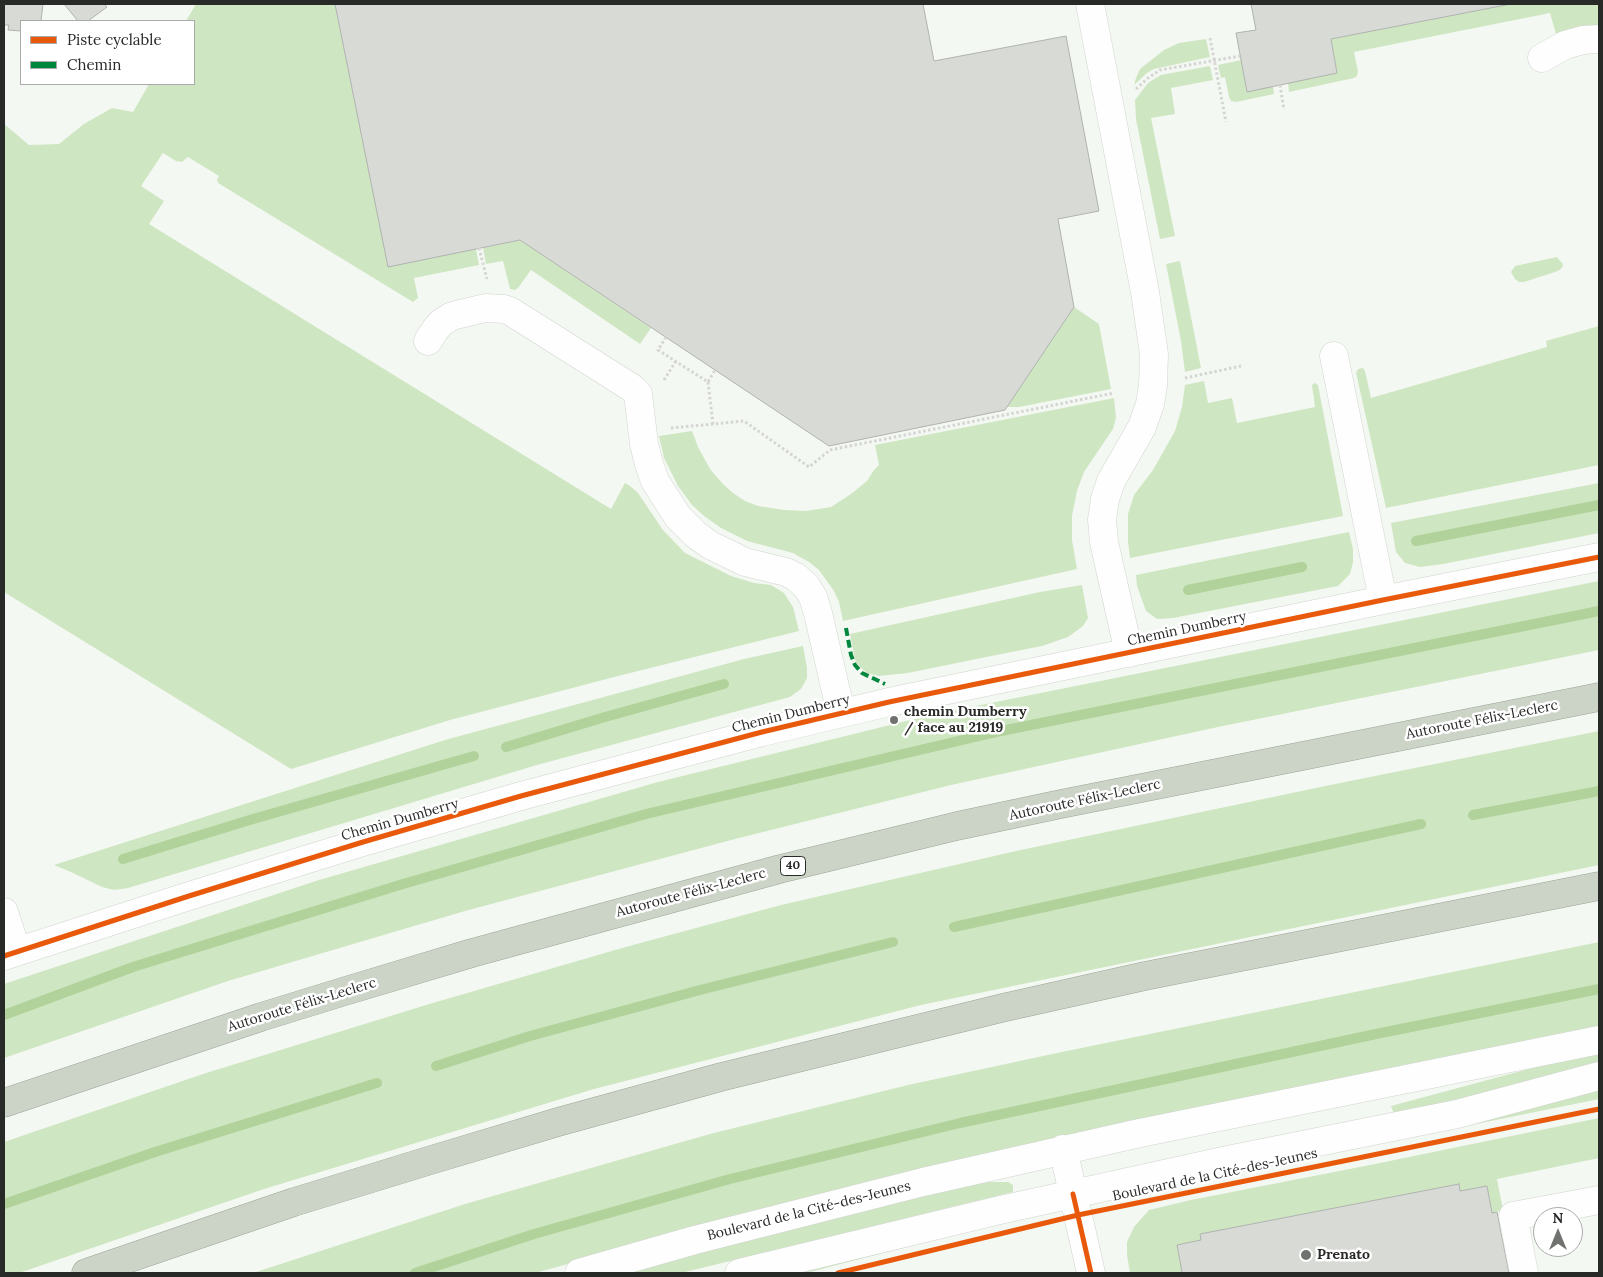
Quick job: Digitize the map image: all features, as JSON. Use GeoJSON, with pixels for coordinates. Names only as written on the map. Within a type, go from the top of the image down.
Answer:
{"type":"FeatureCollection","features":[{"type":"Feature","properties":{"kind":"highway","name":"Autoroute Félix-Leclerc"},"geometry":{"type":"LineString","coordinates":[[4,1103],[261,1017],[342,992],[482,950],[771,871],[957,826],[1061,804],[1599,697]]}},
{"type":"Feature","properties":{"kind":"highway"},"geometry":{"type":"LineString","coordinates":[[86,1273],[294,1202],[558,1122],[720,1077],[1002,1008],[1145,976],[1599,886]]}},
{"type":"Feature","properties":{"kind":"street"},"geometry":{"type":"LineString","coordinates":[[1090,4],[1145,292],[1154,354],[1150,404],[1142,427],[1112,480],[1105,499],[1102,520],[1104,542],[1129,653]]}},
{"type":"Feature","properties":{"kind":"street"},"geometry":{"type":"LineString","coordinates":[[1542,58],[1565,44],[1599,39]]}},
{"type":"Feature","properties":{"kind":"street"},"geometry":{"type":"LineString","coordinates":[[428,340],[441,323],[452,316],[484,308],[504,309],[632,388],[638,394],[644,444],[649,464],[655,480],[678,517],[695,534],[710,545],[745,562],[786,572],[796,577],[806,586],[813,597],[818,613],[841,713]]}},
{"type":"Feature","properties":{"kind":"street"},"geometry":{"type":"LineString","coordinates":[[1334,356],[1383,600]]}},
{"type":"Feature","properties":{"kind":"street","name":"Chemin Dumberry"},"geometry":{"type":"LineString","coordinates":[[10,954],[345,848],[521,796],[724,742],[899,700],[1599,557]]}},
{"type":"Feature","properties":{"kind":"street"},"geometry":{"type":"LineString","coordinates":[[4,912],[10,954]]}},
{"type":"Feature","properties":{"kind":"street","name":"Boulevard de la Cité-des-Jeunes"},"geometry":{"type":"LineString","coordinates":[[580,1273],[695,1240],[923,1182],[1063,1150],[1599,1040]]}},
{"type":"Feature","properties":{"kind":"street","name":"Boulevard de la Cité-des-Jeunes"},"geometry":{"type":"LineString","coordinates":[[739,1273],[1000,1210],[1228,1160],[1457,1114],[1599,1076]]}},
{"type":"Feature","properties":{"kind":"street"},"geometry":{"type":"LineString","coordinates":[[1063,1150],[1090,1273]]}},
{"type":"Feature","properties":{"kind":"street"},"geometry":{"type":"LineString","coordinates":[[1524,1273],[1513,1216],[1599,1200]]}},
{"type":"Feature","properties":{"kind":"path"},"geometry":{"type":"LineString","coordinates":[[1210,38],[1226,122]]}},
{"type":"Feature","properties":{"kind":"path"},"geometry":{"type":"LineString","coordinates":[[1134,91],[1160,70],[1240,56]]}},
{"type":"Feature","properties":{"kind":"path"},"geometry":{"type":"LineString","coordinates":[[1280,85],[1284,110]]}},
{"type":"Feature","properties":{"kind":"path"},"geometry":{"type":"LineString","coordinates":[[479,248],[483,265]]}},
{"type":"Feature","properties":{"kind":"path"},"geometry":{"type":"LineString","coordinates":[[666,337],[658,350],[708,382]]}},
{"type":"Feature","properties":{"kind":"path"},"geometry":{"type":"LineString","coordinates":[[661,384],[676,361]]}},
{"type":"Feature","properties":{"kind":"path"},"geometry":{"type":"LineString","coordinates":[[1185,378],[1241,366]]}},
{"type":"Feature","properties":{"kind":"path"},"geometry":{"type":"LineString","coordinates":[[713,424],[708,382],[715,370]]}},
{"type":"Feature","properties":{"kind":"path"},"geometry":{"type":"LineString","coordinates":[[668,429],[744,421],[809,467],[830,450],[1114,393]]}},
{"type":"Feature","properties":{"kind":"green space"},"geometry":{"type":"Polygon","coordinates":[[[196,4],[335,4],[388,267],[476,249],[479,265],[414,278],[418,298],[413,302],[218,183],[219,176],[188,157],[182,162],[176,161],[163,153],[141,186],[164,201],[149,224],[611,509],[625,483],[630,486],[638,493],[663,530],[685,553],[731,576],[754,583],[771,585],[784,593],[793,607],[799,631],[450,720],[291,769],[4,592],[4,124],[29,145],[59,144],[84,124],[112,108],[133,112],[148,85],[195,85],[195,20],[187,20],[196,4]]]}},
{"type":"Feature","properties":{"kind":"green space"},"geometry":{"type":"Polygon","coordinates":[[[1511,4],[1599,4],[1599,25],[1556,34],[1550,13],[1354,52],[1358,72],[1354,78],[1289,92],[1288,83],[1337,73],[1331,39],[1511,4]]]}},
{"type":"Feature","properties":{"kind":"green space"},"geometry":{"type":"Polygon","coordinates":[[[1206,39],[1210,57],[1154,69],[1134,85],[1140,69],[1164,50],[1179,43],[1206,39]]]}},
{"type":"Feature","properties":{"kind":"green space"},"geometry":{"type":"Polygon","coordinates":[[[1241,60],[1247,91],[1273,86],[1274,94],[1236,102],[1231,101],[1225,77],[1221,78],[1218,65],[1241,60]]]}},
{"type":"Feature","properties":{"kind":"green space"},"geometry":{"type":"Polygon","coordinates":[[[1210,66],[1213,80],[1171,88],[1175,114],[1151,118],[1175,236],[1160,239],[1136,119],[1135,100],[1148,83],[1161,75],[1210,66]]]}},
{"type":"Feature","properties":{"kind":"green space"},"geometry":{"type":"Polygon","coordinates":[[[520,240],[651,328],[640,344],[531,270],[518,288],[515,290],[510,289],[503,261],[486,264],[483,248],[520,240]]]}},
{"type":"Feature","properties":{"kind":"green space"},"geometry":{"type":"Polygon","coordinates":[[[1557,257],[1563,264],[1562,268],[1558,271],[1524,282],[1519,282],[1515,279],[1511,272],[1515,266],[1557,257]]]}},
{"type":"Feature","properties":{"kind":"green space"},"geometry":{"type":"Polygon","coordinates":[[[1180,261],[1201,368],[1185,372],[1166,264],[1180,261]]]}},
{"type":"Feature","properties":{"kind":"green space"},"geometry":{"type":"Polygon","coordinates":[[[1074,307],[1099,324],[1111,389],[1019,407],[1007,407],[1074,307]]]}},
{"type":"Feature","properties":{"kind":"green space"},"geometry":{"type":"Polygon","coordinates":[[[1599,326],[1599,465],[1386,508],[1356,373],[1358,369],[1363,368],[1365,371],[1371,398],[1547,347],[1546,341],[1599,326]]]}},
{"type":"Feature","properties":{"kind":"green space"},"geometry":{"type":"Polygon","coordinates":[[[1204,381],[1208,403],[1232,398],[1237,423],[1315,407],[1312,385],[1315,383],[1318,385],[1343,516],[1130,558],[1128,514],[1134,495],[1153,470],[1175,431],[1182,407],[1185,385],[1204,381]]]}},
{"type":"Feature","properties":{"kind":"green space"},"geometry":{"type":"Polygon","coordinates":[[[1114,398],[1116,418],[1113,429],[1084,472],[1077,491],[1072,516],[1072,540],[1077,569],[843,621],[839,602],[834,591],[819,570],[809,562],[793,553],[747,541],[721,528],[692,505],[678,486],[664,458],[659,436],[692,431],[710,469],[733,493],[745,501],[758,506],[806,511],[831,507],[867,481],[879,465],[875,445],[1114,398]]]}},
{"type":"Feature","properties":{"kind":"green space"},"geometry":{"type":"Polygon","coordinates":[[[1599,483],[1599,533],[1420,567],[1405,563],[1396,552],[1391,523],[1599,483]]]}},
{"type":"Feature","properties":{"kind":"green space"},"geometry":{"type":"Polygon","coordinates":[[[1349,532],[1353,549],[1353,562],[1350,574],[1338,586],[1173,618],[1157,619],[1146,611],[1137,586],[1136,575],[1349,532]]]}},
{"type":"Feature","properties":{"kind":"green space"},"geometry":{"type":"Polygon","coordinates":[[[1599,581],[1599,650],[1218,727],[951,785],[735,839],[465,911],[228,981],[4,1058],[4,984],[319,880],[658,782],[931,715],[1599,581]]]}},
{"type":"Feature","properties":{"kind":"green space"},"geometry":{"type":"Polygon","coordinates":[[[1082,585],[1088,618],[1083,626],[1068,637],[1042,646],[908,673],[879,676],[867,673],[855,660],[850,634],[1040,592],[1082,585]]]}},
{"type":"Feature","properties":{"kind":"green space"},"geometry":{"type":"Polygon","coordinates":[[[803,646],[807,678],[801,689],[790,697],[537,765],[128,888],[114,890],[102,887],[54,865],[445,740],[744,659],[803,646]]]}},
{"type":"Feature","properties":{"kind":"green space"},"geometry":{"type":"Polygon","coordinates":[[[1599,731],[1599,865],[921,1005],[594,1089],[264,1189],[19,1273],[4,1273],[4,1142],[203,1074],[426,1005],[622,948],[781,905],[1016,851],[1599,731]]]}},
{"type":"Feature","properties":{"kind":"green space"},"geometry":{"type":"Polygon","coordinates":[[[1599,942],[1599,1028],[1110,1125],[832,1192],[535,1273],[253,1273],[465,1204],[710,1134],[908,1085],[1599,942]]]}},
{"type":"Feature","properties":{"kind":"green space"},"geometry":{"type":"Polygon","coordinates":[[[1599,1050],[1599,1064],[1518,1086],[1394,1114],[1391,1106],[1599,1050]]]}},
{"type":"Feature","properties":{"kind":"green space"},"geometry":{"type":"Polygon","coordinates":[[[1599,1086],[1599,1099],[1211,1178],[1216,1174],[1599,1086]]]}},
{"type":"Feature","properties":{"kind":"green space"},"geometry":{"type":"Polygon","coordinates":[[[1599,1118],[1599,1158],[1497,1179],[1503,1210],[1492,1213],[1487,1186],[1460,1191],[1459,1184],[1200,1234],[1201,1240],[1177,1245],[1182,1272],[1130,1273],[1127,1242],[1134,1227],[1149,1210],[1599,1118]]]}},
{"type":"Feature","properties":{"kind":"green space"},"geometry":{"type":"Polygon","coordinates":[[[977,1182],[1008,1182],[1013,1185],[1013,1192],[681,1273],[617,1273],[977,1182]]]}},
{"type":"Feature","properties":{"kind":"green space"},"geometry":{"type":"Polygon","coordinates":[[[949,1236],[806,1273],[777,1273],[949,1236]]]}},
{"type":"Feature","properties":{"kind":"building"},"geometry":{"type":"Polygon","coordinates":[[[4,4],[43,4],[41,20],[20,20],[20,31],[8,30],[9,25],[4,25],[4,4]]]}},
{"type":"Feature","properties":{"kind":"building"},"geometry":{"type":"Polygon","coordinates":[[[64,4],[104,4],[107,7],[89,20],[77,20],[64,4]]]}},
{"type":"Feature","properties":{"kind":"building"},"geometry":{"type":"Polygon","coordinates":[[[335,4],[923,4],[934,61],[1066,36],[1099,211],[1058,219],[1074,307],[1005,410],[829,446],[520,240],[388,267],[335,4]]]}},
{"type":"Feature","properties":{"kind":"building"},"geometry":{"type":"Polygon","coordinates":[[[1251,4],[1511,4],[1331,39],[1337,73],[1247,92],[1236,33],[1256,30],[1251,4]]]}},
{"type":"Feature","properties":{"kind":"building"},"geometry":{"type":"Polygon","coordinates":[[[1459,1184],[1460,1191],[1487,1186],[1492,1213],[1497,1212],[1509,1273],[1176,1273],[1182,1272],[1177,1245],[1201,1240],[1200,1234],[1459,1184]]]}},
{"type":"Feature","properties":{"kind":"waterway"},"geometry":{"type":"LineString","coordinates":[[1416,541],[1599,505]]}},
{"type":"Feature","properties":{"kind":"waterway"},"geometry":{"type":"LineString","coordinates":[[1188,590],[1302,567]]}},
{"type":"Feature","properties":{"kind":"waterway"},"geometry":{"type":"LineString","coordinates":[[4,1015],[133,967],[403,884],[646,814],[1001,731],[1599,611]]}},
{"type":"Feature","properties":{"kind":"waterway"},"geometry":{"type":"LineString","coordinates":[[506,747],[724,684]]}},
{"type":"Feature","properties":{"kind":"waterway"},"geometry":{"type":"LineString","coordinates":[[123,859],[253,819],[474,756]]}},
{"type":"Feature","properties":{"kind":"waterway"},"geometry":{"type":"LineString","coordinates":[[1473,815],[1599,791]]}},
{"type":"Feature","properties":{"kind":"waterway"},"geometry":{"type":"LineString","coordinates":[[954,927],[1421,824]]}},
{"type":"Feature","properties":{"kind":"waterway"},"geometry":{"type":"LineString","coordinates":[[436,1066],[530,1036],[700,990],[893,942]]}},
{"type":"Feature","properties":{"kind":"waterway"},"geometry":{"type":"LineString","coordinates":[[415,1273],[534,1234],[730,1179],[960,1123],[1376,1034],[1599,989]]}},
{"type":"Feature","properties":{"kind":"waterway"},"geometry":{"type":"LineString","coordinates":[[4,1204],[155,1152],[377,1083]]}},
{"type":"Feature","properties":{"kind":"marked path"},"geometry":{"type":"LineString","coordinates":[[846,628],[851,655],[855,665],[862,673],[885,684]]}},
{"type":"Feature","properties":{"kind":"cycle path"},"geometry":{"type":"LineString","coordinates":[[4,956],[363,842],[521,796],[762,732],[889,702],[1599,557]]}},
{"type":"Feature","properties":{"kind":"cycle path"},"geometry":{"type":"LineString","coordinates":[[838,1273],[1078,1215],[1599,1109]]}},
{"type":"Feature","properties":{"kind":"cycle path"},"geometry":{"type":"LineString","coordinates":[[1073,1194],[1091,1273]]}},
{"type":"Feature","properties":{"kind":"place","name":"chemin Dumberry / face au 21919"},"geometry":{"type":"Point","coordinates":[894,720]}},
{"type":"Feature","properties":{"kind":"place","name":"Prenato"},"geometry":{"type":"Point","coordinates":[1306,1255]}}]}
